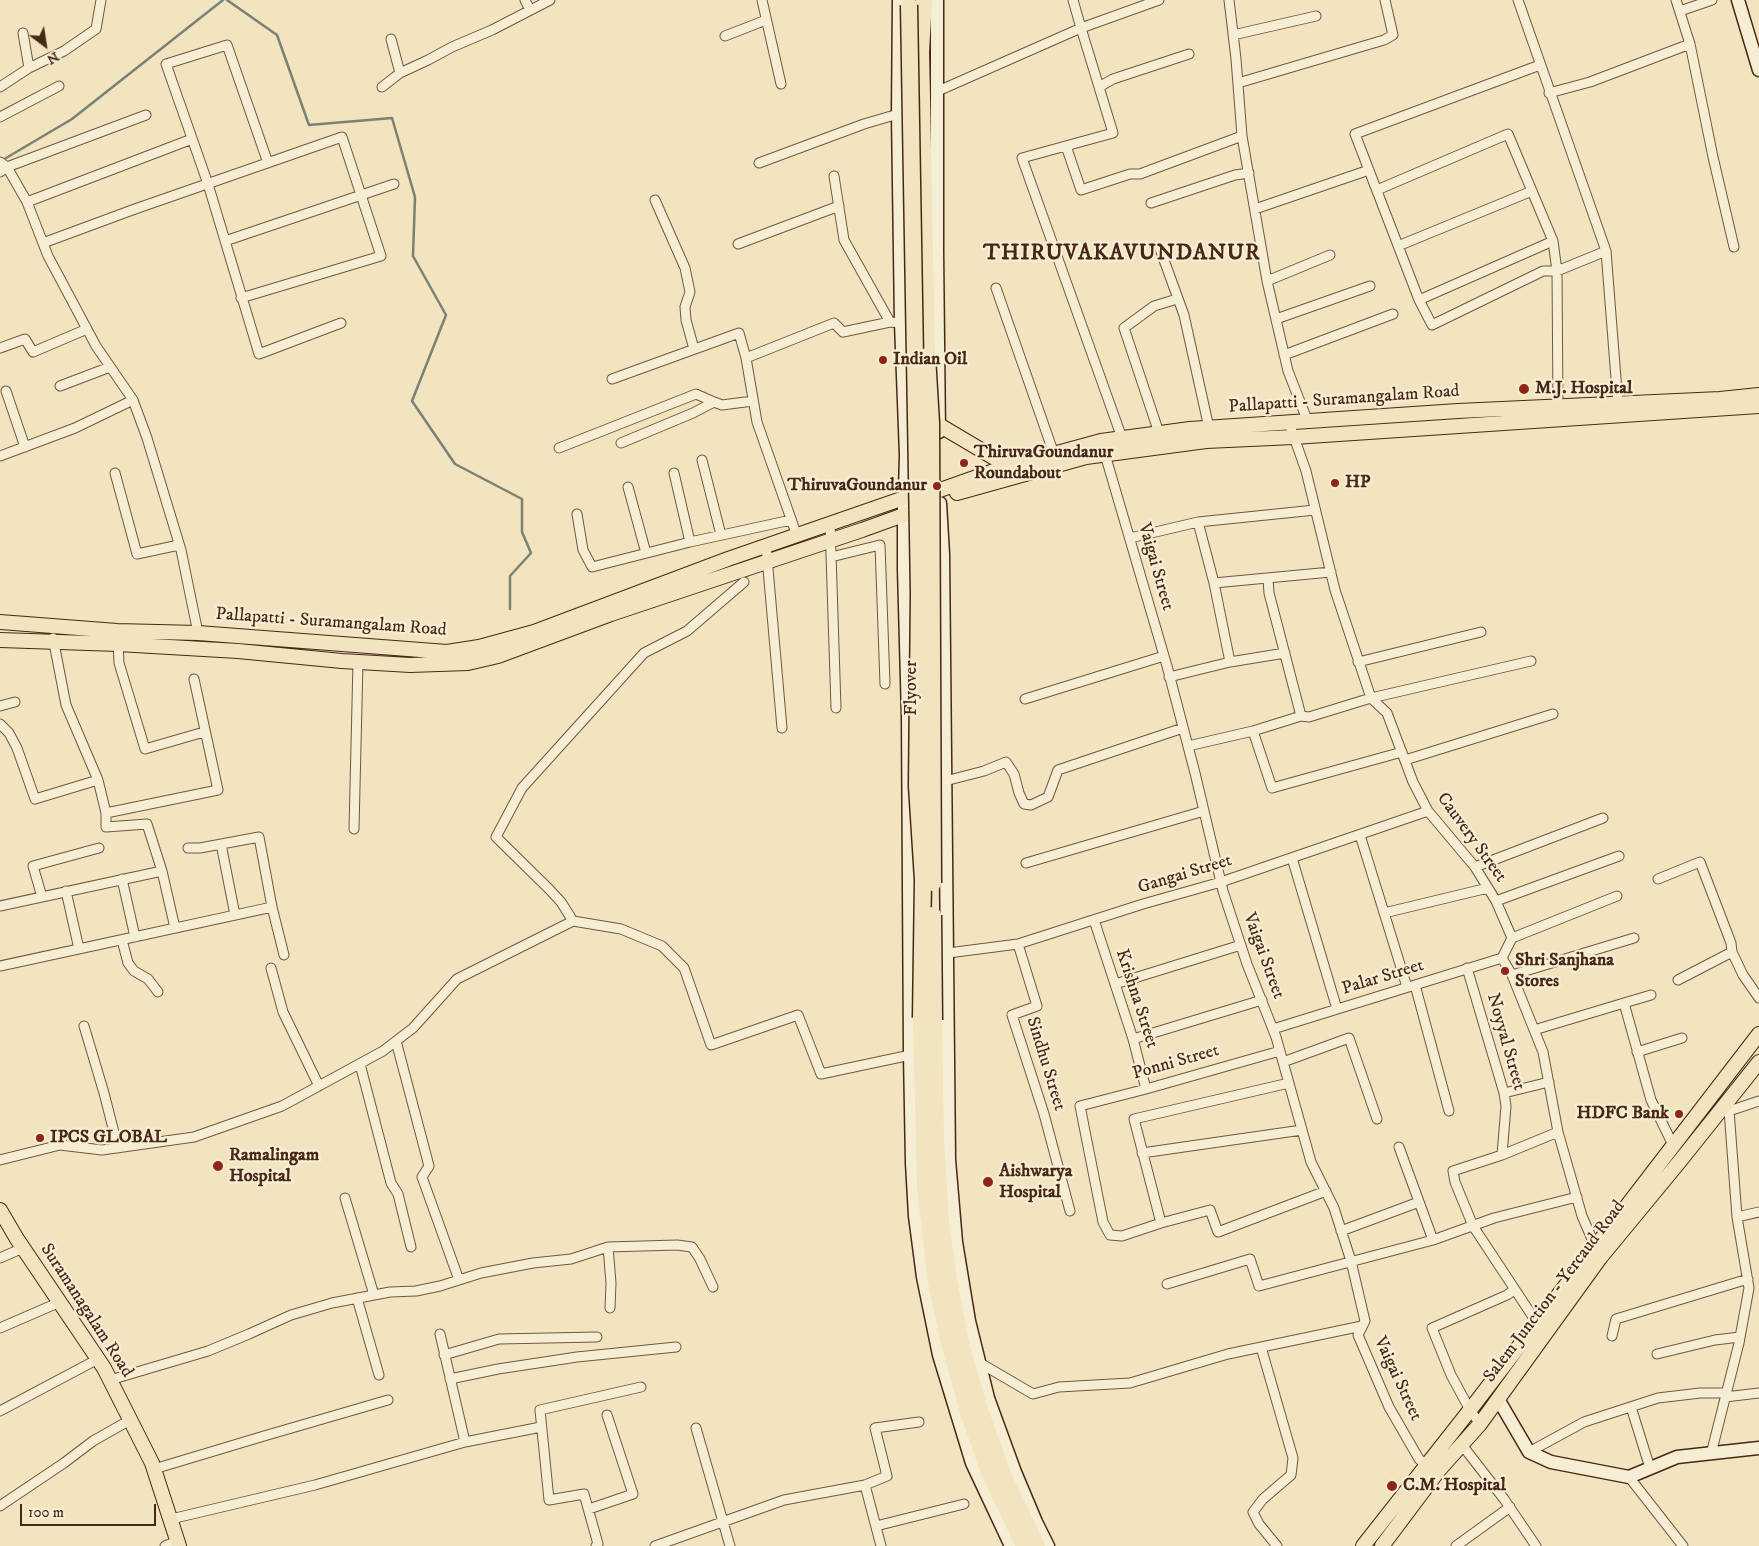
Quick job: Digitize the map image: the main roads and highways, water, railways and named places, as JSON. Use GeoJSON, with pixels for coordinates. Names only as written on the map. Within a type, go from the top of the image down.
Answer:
{"type":"FeatureCollection","features":[{"type":"Feature","properties":{"kind":"highway","name":"Flyover"},"geometry":{"type":"LineString","coordinates":[[917,2],[922,97],[930,423],[928,1019]]}},
{"type":"Feature","properties":{"kind":"highway"},"geometry":{"type":"LineString","coordinates":[[917,2],[919,593],[917,786],[923,880],[930,1080],[941,1224],[961,1344],[1004,1477],[1037,1546]]}},
{"type":"Feature","properties":{"kind":"highway"},"geometry":{"type":"LineString","coordinates":[[930,1080],[925,1188],[936,1282],[949,1343],[968,1412],[989,1472],[1024,1546]]}},
{"type":"Feature","properties":{"kind":"main road","name":"Pallapatti - Suramangalam Road"},"geometry":{"type":"LineString","coordinates":[[939,494],[1008,466],[1054,454],[1103,447],[1122,438],[1159,433],[1458,411],[1558,406],[1596,411],[1618,404],[1720,399],[1759,395]]}},
{"type":"Feature","properties":{"kind":"main road"},"geometry":{"type":"LineString","coordinates":[[939,494],[1086,457],[1103,447],[1294,437],[1596,411],[1759,406]]}},
{"type":"Feature","properties":{"kind":"main road"},"geometry":{"type":"LineString","coordinates":[[939,424],[1008,466]]}},
{"type":"Feature","properties":{"kind":"main road"},"geometry":{"type":"LineString","coordinates":[[908,513],[904,496],[910,484],[919,479],[929,480],[939,494]]}},
{"type":"Feature","properties":{"kind":"main road"},"geometry":{"type":"LineString","coordinates":[[0,640],[54,643],[118,637],[358,662],[410,665],[468,663],[498,656],[611,614],[908,513],[928,514],[933,512],[939,494]]}},
{"type":"Feature","properties":{"kind":"main road","name":"Pallapatti - Suramangalam Road"},"geometry":{"type":"LineString","coordinates":[[0,622],[50,625],[118,637],[198,633],[447,652],[479,647],[534,632],[904,496]]}},
{"type":"Feature","properties":{"kind":"main road"},"geometry":{"type":"LineString","coordinates":[[1363,1546],[1759,1034]]}},
{"type":"Feature","properties":{"kind":"main road","name":"Salem Junction - Yercaud Road"},"geometry":{"type":"LineString","coordinates":[[1382,1546],[1439,1470],[1480,1424],[1600,1258],[1759,1062]]}},
{"type":"Feature","properties":{"kind":"main road"},"geometry":{"type":"LineString","coordinates":[[1703,1106],[1714,1119]]}},
{"type":"Feature","properties":{"kind":"main road","name":"Suramanagalam Road"},"geometry":{"type":"LineString","coordinates":[[0,1210],[110,1380],[154,1469],[172,1519],[174,1544]]}},
{"type":"Feature","properties":{"kind":"waterway"},"geometry":{"type":"LineString","coordinates":[[1,161],[72,119],[223,0]]}},
{"type":"Feature","properties":{"kind":"waterway"},"geometry":{"type":"LineString","coordinates":[[227,0],[277,35],[309,125],[392,118],[415,197],[413,256],[446,315],[412,401],[455,464],[522,499],[522,532],[531,553],[510,576],[510,609]]}},
{"type":"Feature","properties":{"kind":"place","name":"Indian Oil"},"geometry":{"type":"Point","coordinates":[883,360]}},
{"type":"Feature","properties":{"kind":"place","name":"M.J. Hospital"},"geometry":{"type":"Point","coordinates":[1524,389]}},
{"type":"Feature","properties":{"kind":"place","name":"ThiruvaGoundanur Roundabout"},"geometry":{"type":"Point","coordinates":[964,463]}},
{"type":"Feature","properties":{"kind":"place","name":"HP"},"geometry":{"type":"Point","coordinates":[1335,483]}},
{"type":"Feature","properties":{"kind":"place","name":"ThiruvaGoundanur"},"geometry":{"type":"Point","coordinates":[937,486]}},
{"type":"Feature","properties":{"kind":"place","name":"Shri Sanjhana Stores"},"geometry":{"type":"Point","coordinates":[1505,971]}},
{"type":"Feature","properties":{"kind":"place","name":"HDFC Bank"},"geometry":{"type":"Point","coordinates":[1679,1114]}},
{"type":"Feature","properties":{"kind":"place","name":"IPCS GLOBAL"},"geometry":{"type":"Point","coordinates":[40,1138]}},
{"type":"Feature","properties":{"kind":"place","name":"Ramalingam Hospital"},"geometry":{"type":"Point","coordinates":[218,1166]}},
{"type":"Feature","properties":{"kind":"place","name":"Aishwarya Hospital"},"geometry":{"type":"Point","coordinates":[988,1182]}},
{"type":"Feature","properties":{"kind":"place","name":"C.M. Hospital"},"geometry":{"type":"Point","coordinates":[1392,1486]}},
{"type":"Feature","properties":{"kind":"district","name":"THIRUVAKAVUNDANUR"},"geometry":{"type":"Point","coordinates":[1122,254]}}]}
